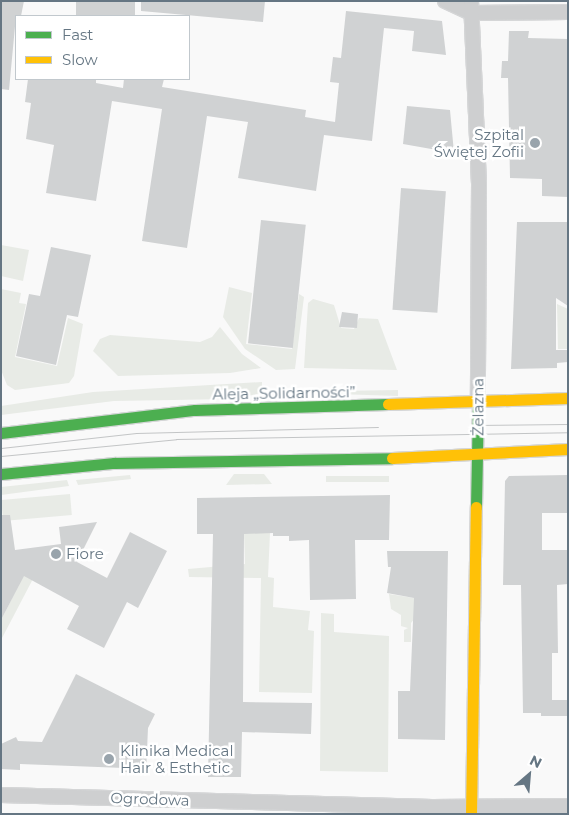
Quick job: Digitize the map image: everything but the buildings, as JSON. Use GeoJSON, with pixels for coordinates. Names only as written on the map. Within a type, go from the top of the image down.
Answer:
{"type":"FeatureCollection","features":[{"type":"Feature","properties":{"kind":"main road","name":"Aleja „Solidarności”"},"geometry":{"type":"LineString","coordinates":[[1,433],[196,410],[568,398]]}},
{"type":"Feature","properties":{"kind":"main road","name":"Żelazna"},"geometry":{"type":"LineString","coordinates":[[471,810],[478,401]]}},
{"type":"Feature","properties":{"kind":"main road"},"geometry":{"type":"LineString","coordinates":[[1,421],[73,424]]}},
{"type":"Feature","properties":{"kind":"main road"},"geometry":{"type":"LineString","coordinates":[[1,474],[114,462],[568,449]]}},
{"type":"Feature","properties":{"kind":"street"},"geometry":{"type":"LineString","coordinates":[[445,1],[471,7],[568,12]]}},
{"type":"Feature","properties":{"kind":"street","name":"Żelazna"},"geometry":{"type":"LineString","coordinates":[[471,7],[479,183],[478,401]]}},
{"type":"Feature","properties":{"kind":"street","name":"Ogrodowa"},"geometry":{"type":"LineString","coordinates":[[1,795],[471,810],[568,806]]}},
{"type":"Feature","properties":{"kind":"shaded area"},"geometry":{"type":"Polygon","coordinates":[[[1,245],[29,250],[23,281],[1,276],[1,245]]]}},
{"type":"Feature","properties":{"kind":"shaded area"},"geometry":{"type":"Polygon","coordinates":[[[229,287],[252,293],[246,344],[292,349],[299,294],[304,297],[295,369],[276,370],[245,349],[223,317],[229,287]]]}},
{"type":"Feature","properties":{"kind":"shaded area"},"geometry":{"type":"Polygon","coordinates":[[[1,289],[21,293],[19,303],[26,304],[15,357],[57,366],[68,318],[83,324],[74,376],[69,383],[15,390],[7,385],[1,370],[1,289]]]}},
{"type":"Feature","properties":{"kind":"shaded area"},"geometry":{"type":"Polygon","coordinates":[[[313,299],[334,305],[341,328],[354,329],[359,318],[378,319],[397,370],[304,368],[308,303],[313,299]]]}},
{"type":"Feature","properties":{"kind":"shaded area"},"geometry":{"type":"Polygon","coordinates":[[[557,304],[568,309],[568,349],[558,349],[557,304]]]}},
{"type":"Feature","properties":{"kind":"shaded area"},"geometry":{"type":"Polygon","coordinates":[[[220,327],[242,354],[261,368],[230,373],[118,376],[93,351],[100,339],[110,335],[200,342],[212,337],[220,327]]]}},
{"type":"Feature","properties":{"kind":"shaded area"},"geometry":{"type":"Polygon","coordinates":[[[262,382],[262,393],[232,399],[114,401],[1,415],[1,406],[93,392],[262,382]]]}},
{"type":"Feature","properties":{"kind":"shaded area"},"geometry":{"type":"Polygon","coordinates":[[[398,390],[398,396],[337,394],[337,391],[398,390]]]}},
{"type":"Feature","properties":{"kind":"shaded area"},"geometry":{"type":"Polygon","coordinates":[[[234,474],[264,474],[272,484],[226,485],[234,474]]]}},
{"type":"Feature","properties":{"kind":"shaded area"},"geometry":{"type":"Polygon","coordinates":[[[130,475],[131,479],[78,485],[76,480],[130,475]]]}},
{"type":"Feature","properties":{"kind":"shaded area"},"geometry":{"type":"Polygon","coordinates":[[[326,476],[389,476],[389,482],[326,482],[326,476]]]}},
{"type":"Feature","properties":{"kind":"shaded area"},"geometry":{"type":"Polygon","coordinates":[[[67,480],[69,486],[1,495],[1,487],[67,480]]]}},
{"type":"Feature","properties":{"kind":"shaded area"},"geometry":{"type":"Polygon","coordinates":[[[70,494],[72,515],[3,521],[1,500],[70,494]]]}},
{"type":"Feature","properties":{"kind":"shaded area"},"geometry":{"type":"Polygon","coordinates":[[[244,533],[270,533],[268,577],[274,578],[273,607],[310,611],[308,630],[314,631],[312,693],[259,692],[261,578],[189,577],[188,569],[245,564],[244,533]]]}},
{"type":"Feature","properties":{"kind":"shaded area"},"geometry":{"type":"Polygon","coordinates":[[[1,575],[35,575],[1,640],[1,620],[19,585],[1,575]]]}},
{"type":"Feature","properties":{"kind":"shaded area"},"geometry":{"type":"Polygon","coordinates":[[[389,594],[414,598],[416,617],[411,623],[411,642],[404,642],[404,630],[408,628],[401,626],[401,615],[391,609],[389,594]]]}},
{"type":"Feature","properties":{"kind":"shaded area"},"geometry":{"type":"Polygon","coordinates":[[[321,613],[334,614],[334,632],[389,636],[388,772],[320,771],[321,613]]]}},
{"type":"Feature","properties":{"kind":"tram line"},"geometry":{"type":"LineString","coordinates":[[475,425],[568,424]]}},
{"type":"Feature","properties":{"kind":"tram line"},"geometry":{"type":"LineString","coordinates":[[1,448],[136,433],[378,427]]}},
{"type":"Feature","properties":{"kind":"tram line"},"geometry":{"type":"LineString","coordinates":[[1,456],[176,439],[568,432]]}},
{"type":"Feature","properties":{"kind":"traffic: fast"},"geometry":{"type":"LineString","coordinates":[[476,507],[478,401]]}},
{"type":"Feature","properties":{"kind":"traffic: fast"},"geometry":{"type":"LineString","coordinates":[[1,433],[195,410],[388,404]]}},
{"type":"Feature","properties":{"kind":"traffic: fast"},"geometry":{"type":"LineString","coordinates":[[1,474],[114,463],[392,458]]}},
{"type":"Feature","properties":{"kind":"traffic: slow"},"geometry":{"type":"LineString","coordinates":[[388,404],[568,398]]}},
{"type":"Feature","properties":{"kind":"traffic: slow"},"geometry":{"type":"LineString","coordinates":[[392,458],[568,449]]}},
{"type":"Feature","properties":{"kind":"traffic: slow"},"geometry":{"type":"LineString","coordinates":[[471,814],[476,507]]}},
{"type":"Feature","properties":{"kind":"place","name":"Szpital Świętej Zofii"},"geometry":{"type":"Point","coordinates":[535,143]}},
{"type":"Feature","properties":{"kind":"place","name":"Fiore"},"geometry":{"type":"Point","coordinates":[56,554]}},
{"type":"Feature","properties":{"kind":"place","name":"Klinika Medical Hair & Esthetic"},"geometry":{"type":"Point","coordinates":[109,759]}}]}
